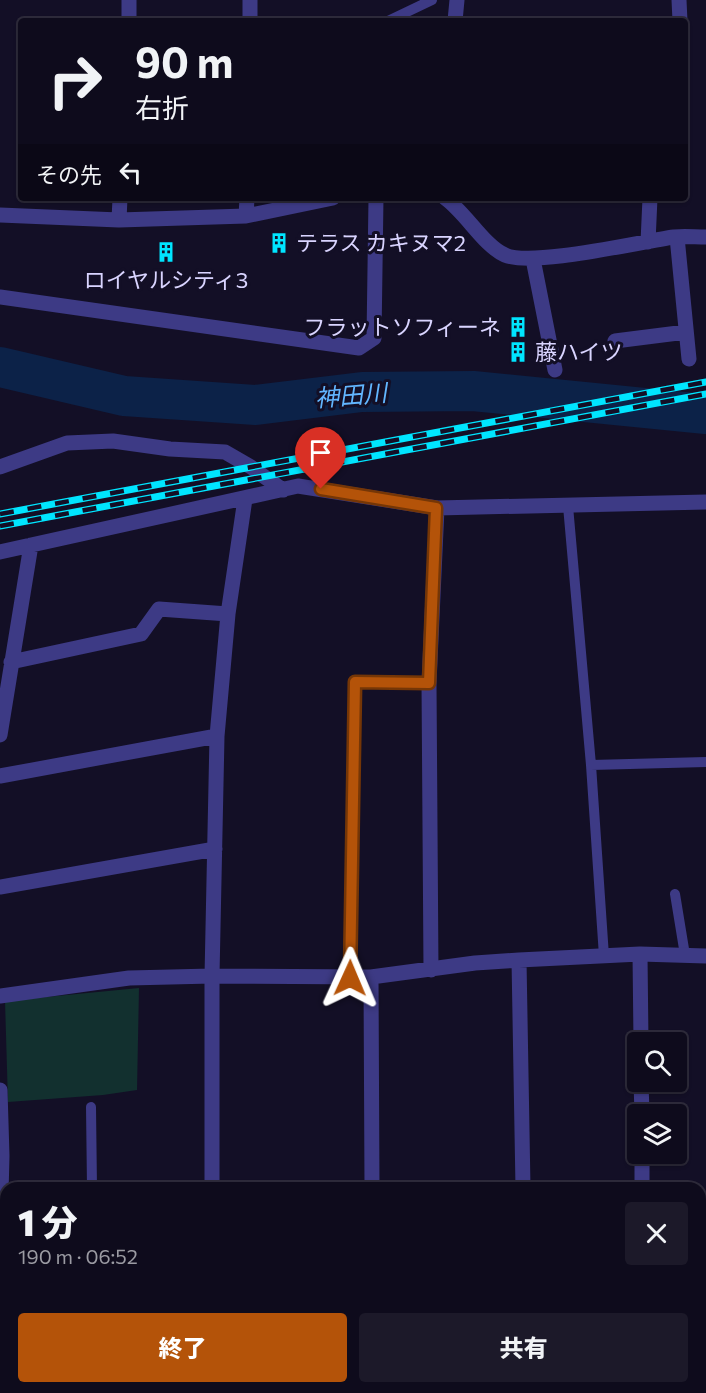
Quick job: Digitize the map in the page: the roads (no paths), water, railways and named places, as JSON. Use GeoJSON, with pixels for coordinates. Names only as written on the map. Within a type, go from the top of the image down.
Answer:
{"type":"FeatureCollection","features":[{"type":"Feature","properties":{"kind":"street"},"geometry":{"type":"LineString","coordinates":[[129,0],[129,18]]}},
{"type":"Feature","properties":{"kind":"street"},"geometry":{"type":"LineString","coordinates":[[250,0],[250,18]]}},
{"type":"Feature","properties":{"kind":"street"},"geometry":{"type":"LineString","coordinates":[[455,18],[457,0]]}},
{"type":"Feature","properties":{"kind":"street"},"geometry":{"type":"LineString","coordinates":[[680,0],[680,18]]}},
{"type":"Feature","properties":{"kind":"street"},"geometry":{"type":"LineString","coordinates":[[119,220],[120,201]]}},
{"type":"Feature","properties":{"kind":"street"},"geometry":{"type":"LineString","coordinates":[[246,201],[246,216]]}},
{"type":"Feature","properties":{"kind":"street"},"geometry":{"type":"LineString","coordinates":[[0,215],[119,220],[246,216],[318,201]]}},
{"type":"Feature","properties":{"kind":"street"},"geometry":{"type":"LineString","coordinates":[[0,297],[359,348],[374,338],[376,201]]}},
{"type":"Feature","properties":{"kind":"street"},"geometry":{"type":"LineString","coordinates":[[448,201],[472,223],[495,250],[507,256],[533,259],[677,237],[706,237]]}},
{"type":"Feature","properties":{"kind":"street"},"geometry":{"type":"LineString","coordinates":[[648,242],[650,201]]}},
{"type":"Feature","properties":{"kind":"street"},"geometry":{"type":"LineString","coordinates":[[677,237],[689,359]]}},
{"type":"Feature","properties":{"kind":"street"},"geometry":{"type":"LineString","coordinates":[[533,259],[555,370]]}},
{"type":"Feature","properties":{"kind":"street"},"geometry":{"type":"LineString","coordinates":[[615,341],[686,332]]}},
{"type":"Feature","properties":{"kind":"street"},"geometry":{"type":"LineString","coordinates":[[0,467],[67,443],[113,441],[170,449],[225,452],[283,490]]}},
{"type":"Feature","properties":{"kind":"street"},"geometry":{"type":"LineString","coordinates":[[0,552],[298,486],[436,508],[706,502]]}},
{"type":"Feature","properties":{"kind":"street"},"geometry":{"type":"LineString","coordinates":[[212,1182],[212,976],[217,736],[228,614],[245,499]]}},
{"type":"Feature","properties":{"kind":"street"},"geometry":{"type":"LineString","coordinates":[[431,970],[429,683],[436,508]]}},
{"type":"Feature","properties":{"kind":"street"},"geometry":{"type":"LineString","coordinates":[[0,735],[31,545]]}},
{"type":"Feature","properties":{"kind":"street"},"geometry":{"type":"LineString","coordinates":[[11,662],[141,634],[159,609],[228,614]]}},
{"type":"Feature","properties":{"kind":"street"},"geometry":{"type":"LineString","coordinates":[[0,776],[217,736]]}},
{"type":"Feature","properties":{"kind":"street"},"geometry":{"type":"LineString","coordinates":[[0,887],[214,849]]}},
{"type":"Feature","properties":{"kind":"street"},"geometry":{"type":"LineString","coordinates":[[640,954],[641,1032]]}},
{"type":"Feature","properties":{"kind":"street"},"geometry":{"type":"LineString","coordinates":[[0,996],[129,978],[212,976],[350,978],[519,960],[640,954],[706,956]]}},
{"type":"Feature","properties":{"kind":"street"},"geometry":{"type":"LineString","coordinates":[[519,960],[523,1182]]}},
{"type":"Feature","properties":{"kind":"street"},"geometry":{"type":"LineString","coordinates":[[371,977],[372,1182]]}},
{"type":"Feature","properties":{"kind":"street"},"geometry":{"type":"LineString","coordinates":[[0,1090],[1,1182]]}},
{"type":"Feature","properties":{"kind":"street"},"geometry":{"type":"LineString","coordinates":[[642,1164],[642,1182]]}},
{"type":"Feature","properties":{"kind":"lane"},"geometry":{"type":"LineString","coordinates":[[394,18],[432,0]]}},
{"type":"Feature","properties":{"kind":"lane"},"geometry":{"type":"LineString","coordinates":[[568,506],[591,765],[604,956]]}},
{"type":"Feature","properties":{"kind":"lane"},"geometry":{"type":"LineString","coordinates":[[350,978],[355,682],[429,683]]}},
{"type":"Feature","properties":{"kind":"lane"},"geometry":{"type":"LineString","coordinates":[[591,765],[706,762]]}},
{"type":"Feature","properties":{"kind":"lane"},"geometry":{"type":"LineString","coordinates":[[675,894],[685,955]]}},
{"type":"Feature","properties":{"kind":"lane"},"geometry":{"type":"LineString","coordinates":[[91,1107],[92,1182]]}},
{"type":"Feature","properties":{"kind":"waterway","name":"神田川"},"geometry":{"type":"LineString","coordinates":[[0,367],[124,396],[256,405],[362,392],[473,391],[706,414]]}},
{"type":"Feature","properties":{"kind":"railway"},"geometry":{"type":"LineString","coordinates":[[0,514],[706,382]]}},
{"type":"Feature","properties":{"kind":"railway"},"geometry":{"type":"LineString","coordinates":[[0,526],[706,394]]}},
{"type":"Feature","properties":{"kind":"place","name":"テラス カキヌマ2"},"geometry":{"type":"Point","coordinates":[279,243]}},
{"type":"Feature","properties":{"kind":"place","name":"ロイヤルシティ3"},"geometry":{"type":"Point","coordinates":[166,252]}},
{"type":"Feature","properties":{"kind":"place","name":"フラットソフィーネ"},"geometry":{"type":"Point","coordinates":[518,327]}},
{"type":"Feature","properties":{"kind":"place","name":"藤ハイツ"},"geometry":{"type":"Point","coordinates":[518,352]}}]}
